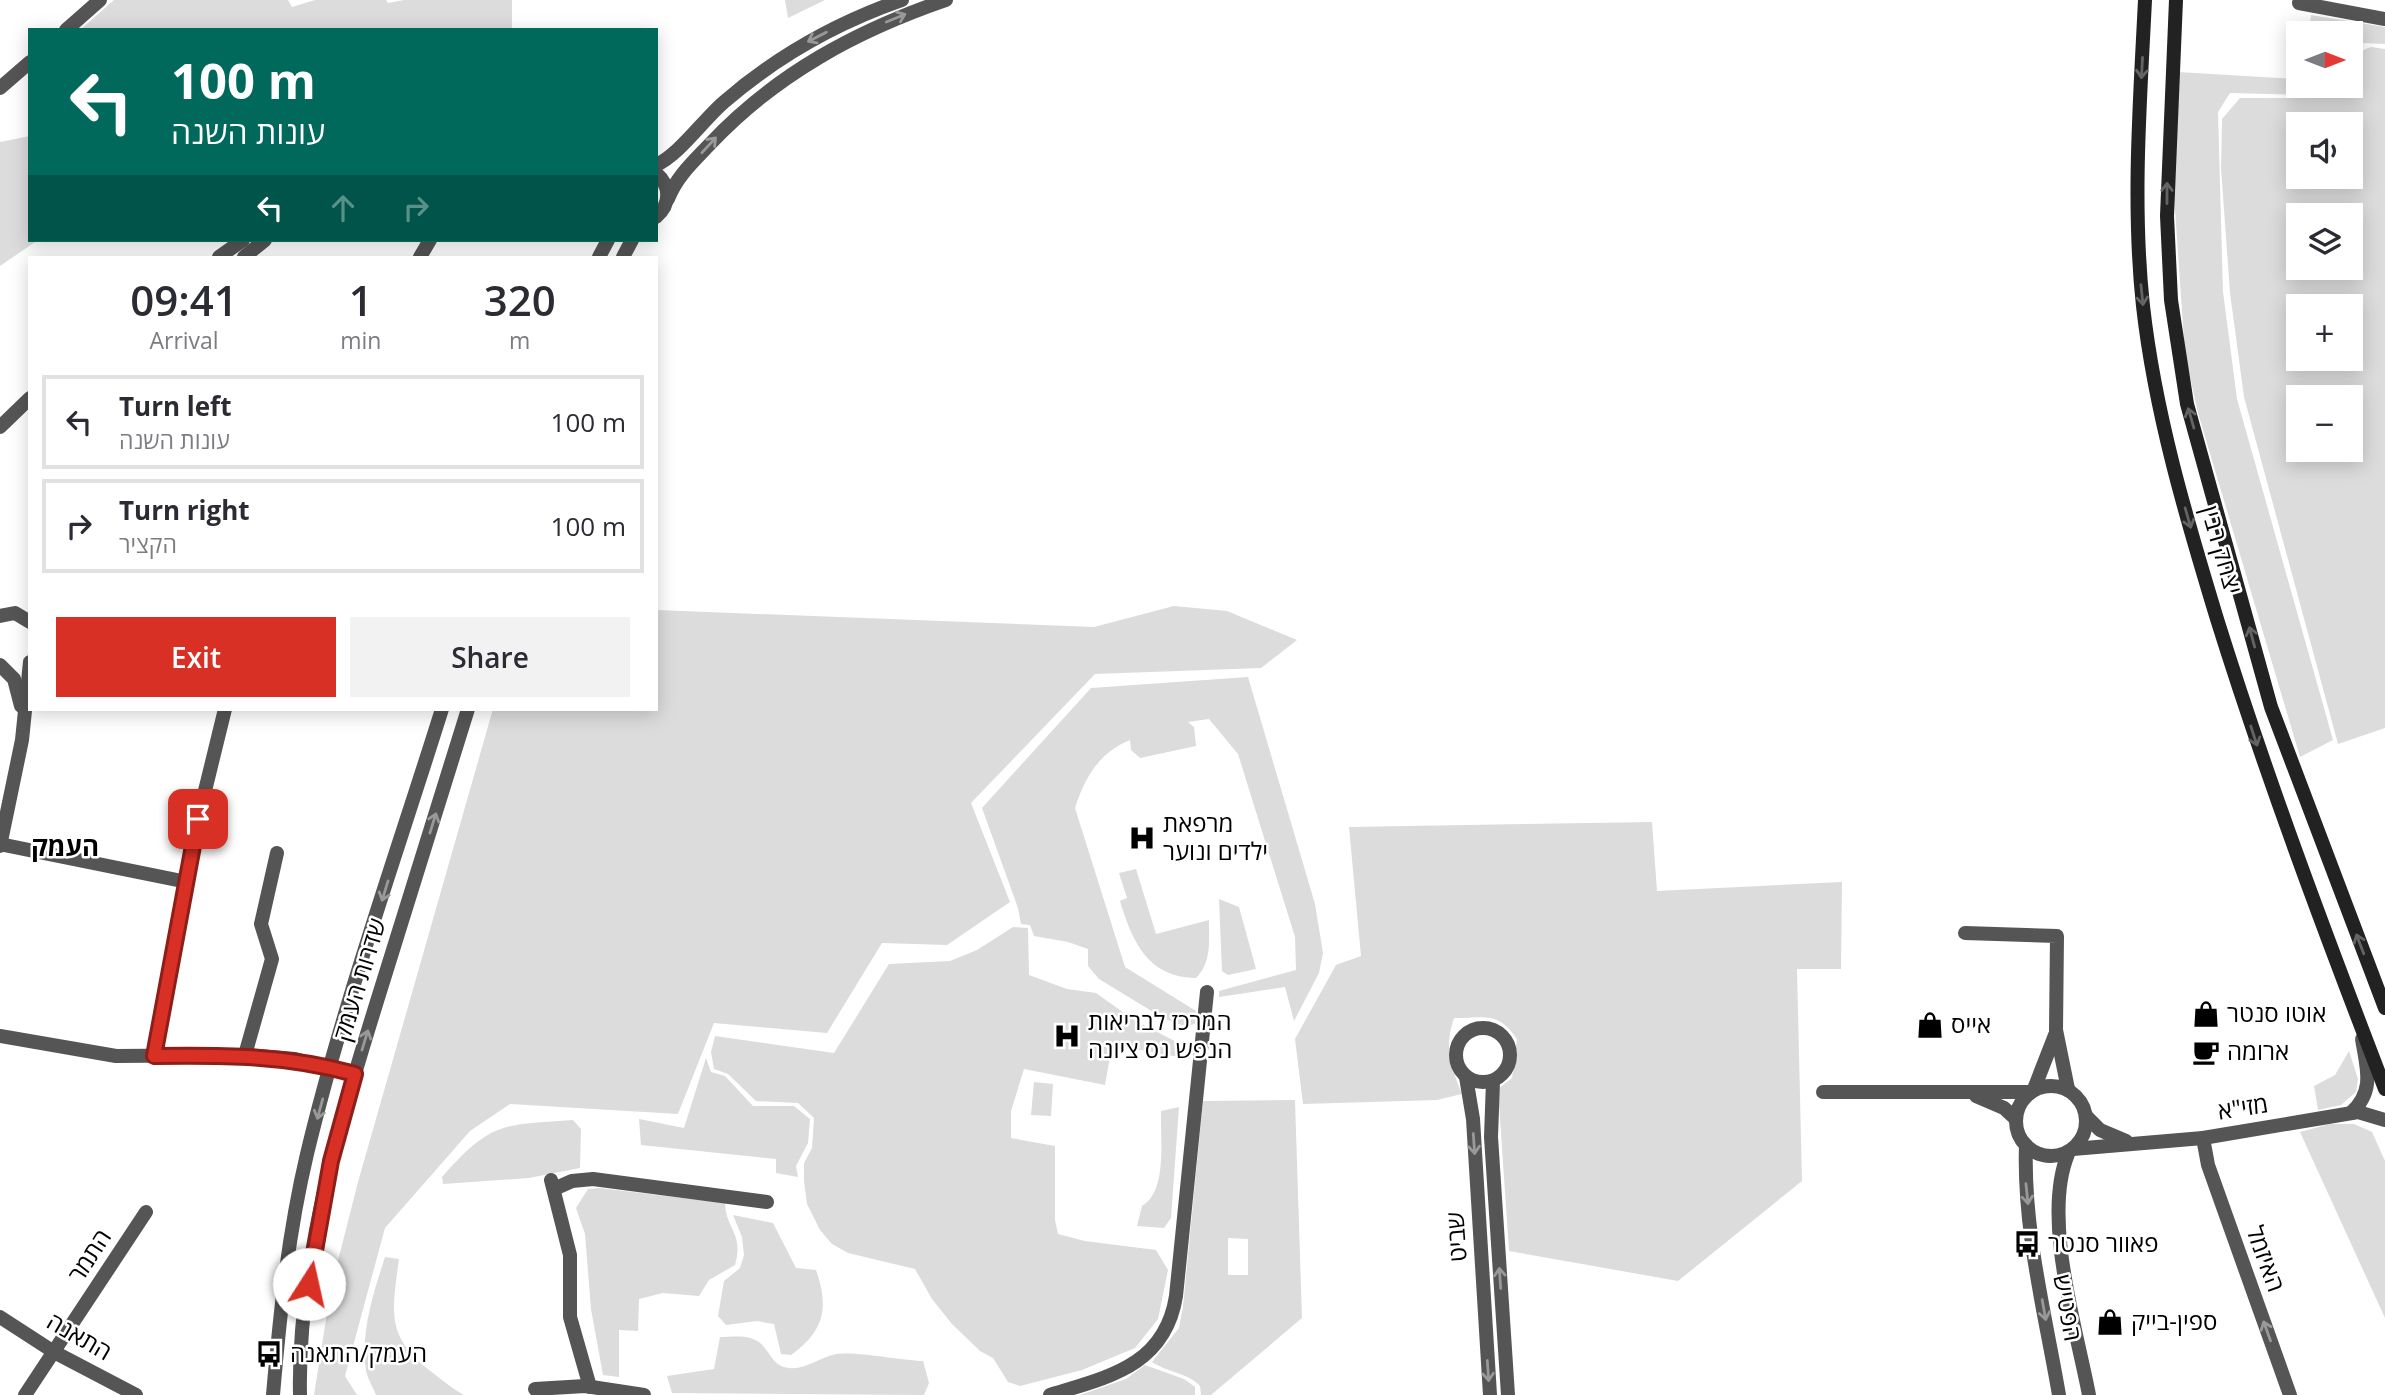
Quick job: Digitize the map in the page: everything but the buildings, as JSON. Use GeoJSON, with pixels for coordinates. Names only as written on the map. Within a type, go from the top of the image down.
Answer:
{"type":"FeatureCollection","features":[{"type":"Feature","properties":{"kind":"main road","name":"יצחק רבין"},"geometry":{"type":"LineString","coordinates":[[2145,0],[2137,202],[2140,280],[2154,383],[2204,577],[2264,768],[2385,1089]]}},
{"type":"Feature","properties":{"kind":"main road","name":"יצחק רבין"},"geometry":{"type":"LineString","coordinates":[[2176,1],[2167,216],[2173,313],[2187,404],[2271,707],[2385,1008]]}},
{"type":"Feature","properties":{"kind":"street"},"geometry":{"type":"LineString","coordinates":[[68,28],[100,0]]}},
{"type":"Feature","properties":{"kind":"street"},"geometry":{"type":"LineString","coordinates":[[658,164],[668,158],[723,103],[784,56],[842,24],[902,0]]}},
{"type":"Feature","properties":{"kind":"street"},"geometry":{"type":"LineString","coordinates":[[658,214],[677,179],[717,136],[787,76],[846,40],[946,0]]}},
{"type":"Feature","properties":{"kind":"street"},"geometry":{"type":"LineString","coordinates":[[2299,3],[2385,19]]}},
{"type":"Feature","properties":{"kind":"street"},"geometry":{"type":"LineString","coordinates":[[0,88],[28,64]]}},
{"type":"Feature","properties":{"kind":"street"},"geometry":{"type":"LineString","coordinates":[[658,175],[666,185],[668,199]]}},
{"type":"Feature","properties":{"kind":"street"},"geometry":{"type":"LineString","coordinates":[[220,256],[240,242]]}},
{"type":"Feature","properties":{"kind":"street"},"geometry":{"type":"LineString","coordinates":[[245,256],[263,242]]}},
{"type":"Feature","properties":{"kind":"street"},"geometry":{"type":"LineString","coordinates":[[0,426],[28,400]]}},
{"type":"Feature","properties":{"kind":"street"},"geometry":{"type":"LineString","coordinates":[[0,616],[27,617]]}},
{"type":"Feature","properties":{"kind":"street"},"geometry":{"type":"LineString","coordinates":[[0,664],[15,665],[28,660]]}},
{"type":"Feature","properties":{"kind":"street"},"geometry":{"type":"LineString","coordinates":[[0,664],[14,679],[24,724]]}},
{"type":"Feature","properties":{"kind":"street"},"geometry":{"type":"LineString","coordinates":[[28,681],[24,724],[0,845],[187,883]]}},
{"type":"Feature","properties":{"kind":"street"},"geometry":{"type":"LineString","coordinates":[[154,1056],[192,844],[225,711]]}},
{"type":"Feature","properties":{"kind":"street","name":"שדרות העמק"},"geometry":{"type":"LineString","coordinates":[[273,1395],[281,1302],[307,1155],[331,1067],[441,711]]}},
{"type":"Feature","properties":{"kind":"street","name":"שדרות העמק"},"geometry":{"type":"LineString","coordinates":[[300,1395],[305,1305],[331,1161],[355,1074],[467,711]]}},
{"type":"Feature","properties":{"kind":"street"},"geometry":{"type":"LineString","coordinates":[[245,1055],[272,959],[261,924],[277,853]]}},
{"type":"Feature","properties":{"kind":"street"},"geometry":{"type":"LineString","coordinates":[[1965,933],[2057,936],[2056,1030],[2068,1089],[2083,1105],[2086,1116],[2083,1134],[2070,1152],[2044,1155],[2025,1145],[2020,1138],[2016,1119],[2018,1108],[2032,1091],[2056,1030]]}},
{"type":"Feature","properties":{"kind":"street"},"geometry":{"type":"LineString","coordinates":[[1050,1395],[1110,1376],[1130,1366],[1151,1350],[1167,1328],[1176,1296],[1207,992]]}},
{"type":"Feature","properties":{"kind":"street"},"geometry":{"type":"LineString","coordinates":[[2351,1114],[2360,1105],[2368,1088],[2360,1024]]}},
{"type":"Feature","properties":{"kind":"street"},"geometry":{"type":"LineString","coordinates":[[1483,1028],[1502,1036],[1510,1056],[1508,1066],[1493,1081],[1483,1083],[1466,1077],[1458,1066],[1458,1045],[1472,1030],[1483,1028]]}},
{"type":"Feature","properties":{"kind":"street"},"geometry":{"type":"LineString","coordinates":[[0,1035],[116,1056],[245,1055],[295,1059],[355,1074]]}},
{"type":"Feature","properties":{"kind":"street","name":"שביט"},"geometry":{"type":"LineString","coordinates":[[1466,1077],[1472,1119],[1489,1395]]}},
{"type":"Feature","properties":{"kind":"street","name":"שביט"},"geometry":{"type":"LineString","coordinates":[[1493,1081],[1491,1137],[1508,1395]]}},
{"type":"Feature","properties":{"kind":"street"},"geometry":{"type":"LineString","coordinates":[[1823,1092],[1968,1093],[2032,1091],[2045,1086],[2068,1089]]}},
{"type":"Feature","properties":{"kind":"street"},"geometry":{"type":"LineString","coordinates":[[1968,1093],[1996,1103],[2016,1119]]}},
{"type":"Feature","properties":{"kind":"street","name":"מזי\"א"},"geometry":{"type":"LineString","coordinates":[[2070,1152],[2141,1142],[2203,1138],[2351,1114],[2367,1114],[2385,1120]]}},
{"type":"Feature","properties":{"kind":"street","name":"מזי\"א"},"geometry":{"type":"LineString","coordinates":[[2086,1116],[2111,1137],[2141,1142]]}},
{"type":"Feature","properties":{"kind":"street","name":"האיזמל"},"geometry":{"type":"LineString","coordinates":[[2203,1138],[2208,1165],[2290,1395]]}},
{"type":"Feature","properties":{"kind":"street","name":"הפטיש"},"geometry":{"type":"LineString","coordinates":[[2025,1145],[2032,1243],[2059,1395]]}},
{"type":"Feature","properties":{"kind":"street","name":"הפטיש"},"geometry":{"type":"LineString","coordinates":[[2070,1152],[2060,1173],[2056,1206],[2089,1395]]}},
{"type":"Feature","properties":{"kind":"street"},"geometry":{"type":"LineString","coordinates":[[590,1387],[570,1317],[570,1255],[552,1184],[593,1179],[766,1202]]}},
{"type":"Feature","properties":{"kind":"street","name":"התמר"},"geometry":{"type":"LineString","coordinates":[[25,1395],[146,1212]]}},
{"type":"Feature","properties":{"kind":"street","name":"התאנה"},"geometry":{"type":"LineString","coordinates":[[0,1317],[54,1352],[136,1395]]}},
{"type":"Feature","properties":{"kind":"street"},"geometry":{"type":"LineString","coordinates":[[536,1389],[590,1387],[645,1395]]}},
{"type":"Feature","properties":{"kind":"shaded area"},"geometry":{"type":"Polygon","coordinates":[[[114,0],[288,0],[292,7],[315,0],[386,0],[388,3],[404,0],[512,0],[512,28],[82,28],[114,0]]]}},
{"type":"Feature","properties":{"kind":"shaded area"},"geometry":{"type":"Polygon","coordinates":[[[785,0],[825,0],[788,18],[785,0]]]}},
{"type":"Feature","properties":{"kind":"shaded area"},"geometry":{"type":"Polygon","coordinates":[[[2311,15],[2348,21],[2310,21],[2311,15]]]}},
{"type":"Feature","properties":{"kind":"shaded area"},"geometry":{"type":"Polygon","coordinates":[[[2363,23],[2385,27],[2385,44],[2364,43],[2363,23]]]}},
{"type":"Feature","properties":{"kind":"shaded area"},"geometry":{"type":"Polygon","coordinates":[[[2371,47],[2385,49],[2385,728],[2338,744],[2244,397],[2230,293],[2221,168],[2222,119],[2240,98],[2363,98],[2363,50],[2371,47]]]}},
{"type":"Feature","properties":{"kind":"shaded area"},"geometry":{"type":"Polygon","coordinates":[[[2178,72],[2286,78],[2286,94],[2230,93],[2218,112],[2223,292],[2237,399],[2333,740],[2300,757],[2198,413],[2185,354],[2173,181],[2178,72]]]}},
{"type":"Feature","properties":{"kind":"shaded area"},"geometry":{"type":"Polygon","coordinates":[[[28,136],[28,242],[35,242],[0,266],[0,142],[28,136]]]}},
{"type":"Feature","properties":{"kind":"shaded area"},"geometry":{"type":"Polygon","coordinates":[[[1174,606],[1227,611],[1297,640],[1261,668],[1095,674],[971,803],[1010,902],[947,945],[882,943],[827,1033],[714,1023],[678,1114],[510,1104],[470,1131],[385,1228],[345,1376],[357,1395],[314,1395],[331,1288],[358,1182],[492,711],[658,711],[658,610],[1094,627],[1174,606]]]}},
{"type":"Feature","properties":{"kind":"shaded area"},"geometry":{"type":"Polygon","coordinates":[[[1248,677],[1315,904],[1323,953],[1319,973],[1294,1021],[1285,987],[1219,997],[1219,991],[1296,970],[1295,937],[1238,754],[1209,719],[1188,722],[1194,727],[1196,746],[1140,758],[1131,750],[1130,740],[1119,745],[1095,767],[1083,786],[1075,808],[1125,967],[1196,1011],[1196,1023],[1187,1027],[1163,1018],[1099,979],[1088,966],[1088,949],[1068,942],[1034,936],[1030,925],[1021,924],[1018,908],[982,808],[1091,688],[1248,677]]]}},
{"type":"Feature","properties":{"kind":"shaded area"},"geometry":{"type":"Polygon","coordinates":[[[1652,822],[1657,891],[1842,882],[1841,969],[1797,969],[1802,1181],[1678,1281],[1509,1251],[1498,1089],[1512,1078],[1517,1039],[1504,1024],[1483,1017],[1454,1018],[1449,1048],[1454,1074],[1462,1094],[1437,1100],[1303,1104],[1295,1039],[1336,965],[1361,956],[1349,827],[1652,822]]]}},
{"type":"Feature","properties":{"kind":"shaded area"},"geometry":{"type":"Polygon","coordinates":[[[1136,869],[1156,934],[1209,920],[1207,958],[1196,978],[1166,972],[1144,954],[1137,943],[1120,901],[1127,898],[1119,873],[1136,869]]]}},
{"type":"Feature","properties":{"kind":"shaded area"},"geometry":{"type":"Polygon","coordinates":[[[1219,899],[1239,907],[1256,969],[1228,975],[1222,971],[1219,899]]]}},
{"type":"Feature","properties":{"kind":"shaded area"},"geometry":{"type":"Polygon","coordinates":[[[1013,927],[1028,928],[1029,975],[1067,989],[1096,993],[1134,1020],[1192,1050],[1190,1059],[1112,1045],[1105,1085],[1024,1069],[1011,1111],[1011,1138],[1055,1146],[1055,1220],[1058,1234],[1085,1241],[1156,1250],[1168,1270],[1158,1319],[1135,1348],[1082,1370],[1020,1386],[1008,1382],[993,1358],[980,1351],[952,1324],[932,1299],[915,1269],[848,1253],[832,1244],[820,1230],[807,1204],[804,1163],[812,1148],[814,1118],[798,1103],[756,1101],[728,1074],[714,1069],[711,1052],[715,1036],[834,1053],[889,964],[950,961],[977,950],[1013,927]]]}},
{"type":"Feature","properties":{"kind":"shaded area"},"geometry":{"type":"Polygon","coordinates":[[[2349,1051],[2358,1079],[2356,1092],[2341,1105],[2318,1110],[2314,1086],[2335,1075],[2349,1051]]]}},
{"type":"Feature","properties":{"kind":"shaded area"},"geometry":{"type":"Polygon","coordinates":[[[706,1058],[711,1072],[725,1076],[753,1106],[794,1106],[810,1119],[808,1143],[796,1166],[798,1177],[776,1173],[776,1159],[641,1145],[639,1119],[684,1128],[706,1058]]]}},
{"type":"Feature","properties":{"kind":"shaded area"},"geometry":{"type":"Polygon","coordinates":[[[1034,1082],[1053,1084],[1051,1116],[1031,1115],[1034,1082]]]}},
{"type":"Feature","properties":{"kind":"shaded area"},"geometry":{"type":"Polygon","coordinates":[[[1295,1100],[1302,1318],[1211,1395],[1201,1395],[1200,1386],[1195,1381],[1152,1362],[1179,1328],[1203,1101],[1295,1100]],[[1228,1238],[1228,1275],[1248,1275],[1248,1239],[1228,1238]]]}},
{"type":"Feature","properties":{"kind":"shaded area"},"geometry":{"type":"Polygon","coordinates":[[[1179,1107],[1171,1218],[1164,1228],[1137,1226],[1142,1206],[1156,1189],[1159,1176],[1161,1111],[1179,1107]]]}},
{"type":"Feature","properties":{"kind":"shaded area"},"geometry":{"type":"Polygon","coordinates":[[[573,1120],[581,1129],[580,1168],[529,1178],[443,1184],[442,1177],[486,1136],[529,1123],[573,1120]]]}},
{"type":"Feature","properties":{"kind":"shaded area"},"geometry":{"type":"Polygon","coordinates":[[[2330,1124],[2354,1124],[2372,1132],[2385,1161],[2385,1318],[2300,1132],[2330,1124]]]}},
{"type":"Feature","properties":{"kind":"shaded area"},"geometry":{"type":"Polygon","coordinates":[[[599,1188],[725,1203],[737,1246],[735,1265],[709,1280],[699,1296],[663,1293],[639,1299],[638,1331],[619,1330],[619,1377],[603,1375],[591,1309],[585,1234],[576,1208],[588,1189],[599,1188]]]}},
{"type":"Feature","properties":{"kind":"shaded area"},"geometry":{"type":"Polygon","coordinates":[[[733,1215],[773,1223],[796,1268],[816,1270],[822,1296],[821,1317],[811,1337],[791,1355],[781,1354],[774,1324],[757,1321],[726,1325],[718,1316],[724,1281],[740,1268],[744,1255],[742,1237],[733,1215]]]}},
{"type":"Feature","properties":{"kind":"shaded area"},"geometry":{"type":"Polygon","coordinates":[[[385,1257],[399,1259],[395,1323],[406,1348],[444,1382],[464,1395],[376,1395],[367,1373],[365,1342],[369,1312],[385,1257]]]}},
{"type":"Feature","properties":{"kind":"shaded area"},"geometry":{"type":"Polygon","coordinates":[[[720,1337],[753,1339],[763,1346],[773,1360],[789,1368],[801,1367],[844,1353],[923,1361],[929,1383],[924,1395],[672,1393],[667,1376],[714,1369],[720,1337]]]}},
{"type":"Feature","properties":{"kind":"shaded area"},"geometry":{"type":"Polygon","coordinates":[[[1145,1365],[1184,1379],[1195,1387],[1195,1395],[1080,1395],[1126,1379],[1145,1365]]]}},
{"type":"Feature","properties":{"kind":"place","name":"מרפאת ילדים ונוער"},"geometry":{"type":"Point","coordinates":[1142,838]}},
{"type":"Feature","properties":{"kind":"place","name":"אוטו סנטר"},"geometry":{"type":"Point","coordinates":[2206,1014]}},
{"type":"Feature","properties":{"kind":"place","name":"אייס"},"geometry":{"type":"Point","coordinates":[1930,1025]}},
{"type":"Feature","properties":{"kind":"place","name":"המרכז לבריאות הנפש נס ציונה"},"geometry":{"type":"Point","coordinates":[1067,1036]}},
{"type":"Feature","properties":{"kind":"place","name":"ארומה"},"geometry":{"type":"Point","coordinates":[2206,1052]}},
{"type":"Feature","properties":{"kind":"place","name":"פאוור סנטר"},"geometry":{"type":"Point","coordinates":[2027,1244]}},
{"type":"Feature","properties":{"kind":"place","name":"ספין-בייק"},"geometry":{"type":"Point","coordinates":[2110,1322]}},
{"type":"Feature","properties":{"kind":"place","name":"העמק/התאנה"},"geometry":{"type":"Point","coordinates":[269,1354]}},
{"type":"Feature","properties":{"kind":"district","name":"העמק"},"geometry":{"type":"Point","coordinates":[65,847]}},
{"type":"Feature","properties":{"kind":"route"},"geometry":{"type":"LineString","coordinates":[[198,819],[154,1056],[245,1055],[295,1059],[355,1074],[331,1161],[309,1284]]}}]}
